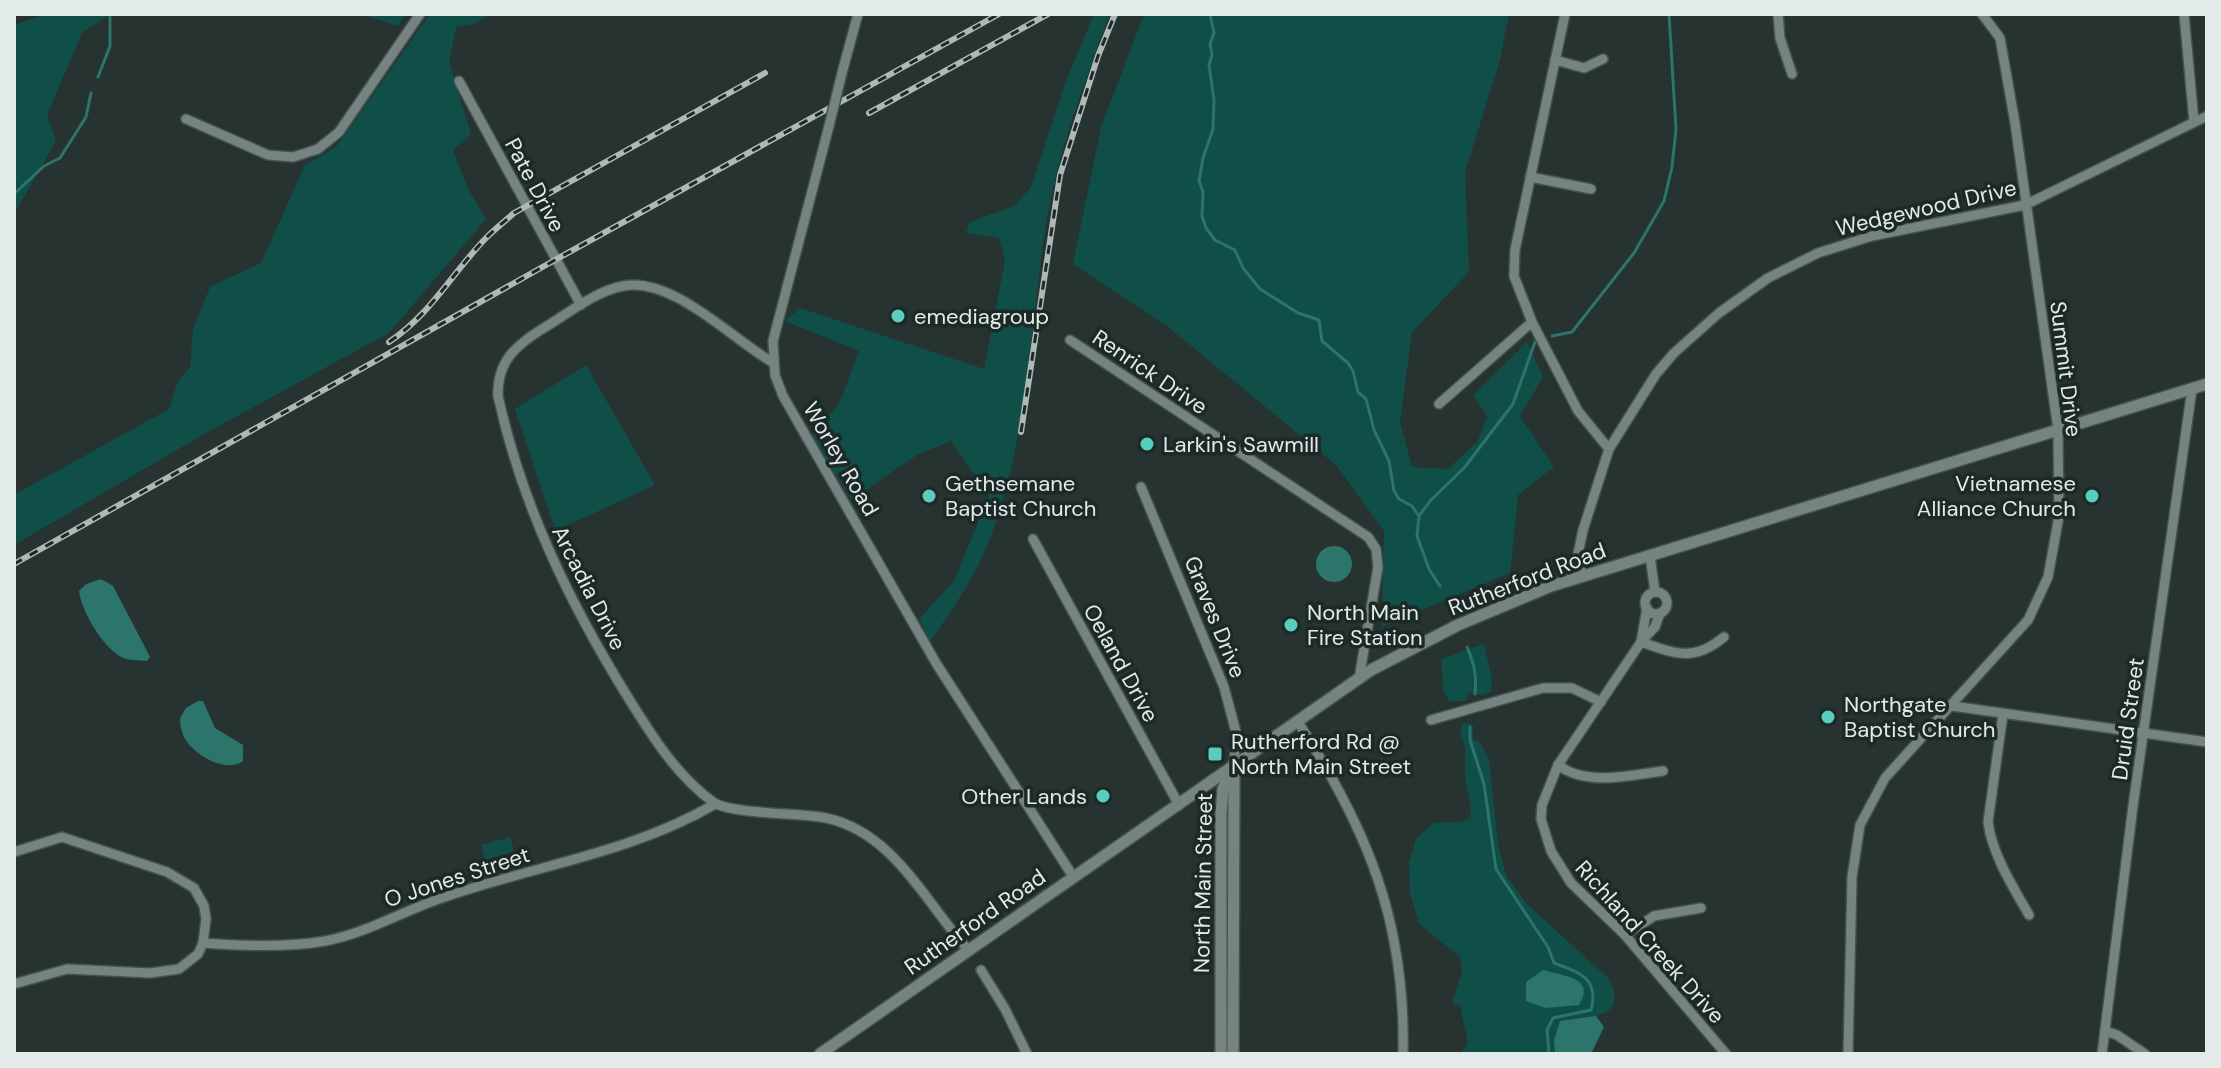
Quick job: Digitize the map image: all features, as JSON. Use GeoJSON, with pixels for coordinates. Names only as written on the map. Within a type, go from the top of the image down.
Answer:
{"type":"FeatureCollection","features":[{"type":"Feature","properties":{"kind":"street"},"geometry":{"type":"LineString","coordinates":[[186,119],[268,155],[293,157],[318,149],[339,132],[420,14]]}},
{"type":"Feature","properties":{"kind":"street","name":"Worley Road"},"geometry":{"type":"LineString","coordinates":[[858,14],[773,341],[772,362],[783,396],[933,657],[1074,878]]}},
{"type":"Feature","properties":{"kind":"street"},"geometry":{"type":"LineString","coordinates":[[1565,14],[1530,177],[1514,276],[1532,322],[1578,411],[1609,449]]}},
{"type":"Feature","properties":{"kind":"street"},"geometry":{"type":"LineString","coordinates":[[1778,14],[1780,38],[1792,74]]}},
{"type":"Feature","properties":{"kind":"street","name":"Summit Drive"},"geometry":{"type":"LineString","coordinates":[[1848,1054],[1853,860],[1860,825],[1885,778],[2019,632],[2042,592],[2053,560],[2059,516],[2058,430],[2004,50],[1996,30],[1982,14]]}},
{"type":"Feature","properties":{"kind":"street"},"geometry":{"type":"LineString","coordinates":[[2184,14],[2194,122]]}},
{"type":"Feature","properties":{"kind":"street"},"geometry":{"type":"LineString","coordinates":[[1555,60],[1584,68],[1603,59]]}},
{"type":"Feature","properties":{"kind":"street","name":"Pate Drive"},"geometry":{"type":"LineString","coordinates":[[459,81],[581,305]]}},
{"type":"Feature","properties":{"kind":"street","name":"Wedgewood Drive"},"geometry":{"type":"LineString","coordinates":[[1582,577],[1578,554],[1583,530],[1609,449],[1643,392],[1674,353],[1719,313],[1794,263],[1853,241],[2025,205],[2207,116]]}},
{"type":"Feature","properties":{"kind":"street"},"geometry":{"type":"LineString","coordinates":[[1530,177],[1591,189]]}},
{"type":"Feature","properties":{"kind":"street","name":"Arcadia Drive"},"geometry":{"type":"LineString","coordinates":[[715,804],[664,753],[599,651],[569,594],[521,483],[502,415],[498,383],[504,360],[521,343],[581,305],[623,286],[645,286],[666,292],[692,306],[772,362]]}},
{"type":"Feature","properties":{"kind":"street"},"geometry":{"type":"LineString","coordinates":[[1439,404],[1532,322]]}},
{"type":"Feature","properties":{"kind":"street","name":"Renrick Drive"},"geometry":{"type":"LineString","coordinates":[[1070,340],[1368,537],[1376,549],[1378,567],[1359,679]]}},
{"type":"Feature","properties":{"kind":"street","name":"Rutherford Road"},"geometry":{"type":"LineString","coordinates":[[820,1054],[1359,679],[1394,656],[1458,625],[1527,595],[1582,577],[2207,384]]}},
{"type":"Feature","properties":{"kind":"street","name":"Druid Street"},"geometry":{"type":"LineString","coordinates":[[2102,1054],[2133,806],[2192,389]]}},
{"type":"Feature","properties":{"kind":"street","name":"Graves Drive"},"geometry":{"type":"LineString","coordinates":[[1141,487],[1224,687],[1236,732],[1234,765]]}},
{"type":"Feature","properties":{"kind":"street","name":"Oeland Drive"},"geometry":{"type":"LineString","coordinates":[[1033,539],[1179,805]]}},
{"type":"Feature","properties":{"kind":"street"},"geometry":{"type":"LineString","coordinates":[[1647,608],[1651,613],[1660,613],[1666,602],[1662,594],[1655,592],[1650,556]]}},
{"type":"Feature","properties":{"kind":"street","name":"Richland Creek Drive"},"geometry":{"type":"LineString","coordinates":[[1641,642],[1646,598],[1655,592]]}},
{"type":"Feature","properties":{"kind":"street","name":"Richland Creek Drive"},"geometry":{"type":"LineString","coordinates":[[1660,613],[1655,627],[1641,642],[1558,765],[1549,781],[1541,819],[1558,865],[1571,883],[1625,935],[1726,1054]]}},
{"type":"Feature","properties":{"kind":"street"},"geometry":{"type":"LineString","coordinates":[[1641,642],[1671,651],[1697,653],[1709,649],[1724,637]]}},
{"type":"Feature","properties":{"kind":"street"},"geometry":{"type":"LineString","coordinates":[[1431,720],[1543,688],[1572,688],[1601,702]]}},
{"type":"Feature","properties":{"kind":"street"},"geometry":{"type":"LineString","coordinates":[[1952,706],[2207,742]]}},
{"type":"Feature","properties":{"kind":"street"},"geometry":{"type":"LineString","coordinates":[[2003,714],[1988,822],[2012,886],[2029,915]]}},
{"type":"Feature","properties":{"kind":"street"},"geometry":{"type":"LineString","coordinates":[[1298,722],[1356,821],[1385,899],[1401,984],[1403,1054]]}},
{"type":"Feature","properties":{"kind":"street","name":"North Main Street"},"geometry":{"type":"LineString","coordinates":[[1221,1054],[1221,814],[1223,789],[1234,765]]}},
{"type":"Feature","properties":{"kind":"street","name":"North Main Street"},"geometry":{"type":"LineString","coordinates":[[1233,1054],[1234,765]]}},
{"type":"Feature","properties":{"kind":"street"},"geometry":{"type":"LineString","coordinates":[[1558,765],[1568,772],[1595,778],[1663,771]]}},
{"type":"Feature","properties":{"kind":"street"},"geometry":{"type":"LineString","coordinates":[[715,804],[825,818],[864,834],[914,880],[969,951]]}},
{"type":"Feature","properties":{"kind":"street","name":"O Jones Street"},"geometry":{"type":"LineString","coordinates":[[203,943],[292,944],[330,940],[439,898],[657,833],[683,823],[715,804]]}},
{"type":"Feature","properties":{"kind":"street"},"geometry":{"type":"LineString","coordinates":[[14,852],[62,837],[177,877],[194,888],[204,906],[206,928],[203,943],[192,960],[174,971],[150,973],[67,969],[14,984]]}},
{"type":"Feature","properties":{"kind":"street"},"geometry":{"type":"LineString","coordinates":[[1625,935],[1654,916],[1701,908]]}},
{"type":"Feature","properties":{"kind":"street"},"geometry":{"type":"LineString","coordinates":[[981,970],[1027,1054]]}},
{"type":"Feature","properties":{"kind":"street"},"geometry":{"type":"LineString","coordinates":[[2105,1031],[2117,1035],[2145,1054]]}},
{"type":"Feature","properties":{"kind":"shaded area"},"geometry":{"type":"Polygon","coordinates":[[[46,14],[111,14],[82,33],[47,115],[56,141],[14,214],[14,25],[46,14]]]}},
{"type":"Feature","properties":{"kind":"shaded area"},"geometry":{"type":"Polygon","coordinates":[[[361,14],[405,14],[398,26],[361,14]]]}},
{"type":"Feature","properties":{"kind":"shaded area"},"geometry":{"type":"Polygon","coordinates":[[[430,14],[489,14],[475,24],[456,27],[449,61],[471,134],[453,150],[468,189],[486,219],[389,333],[206,433],[14,545],[14,495],[169,409],[178,381],[190,367],[193,329],[210,287],[261,263],[305,165],[336,147],[430,14]]]}},
{"type":"Feature","properties":{"kind":"shaded area"},"geometry":{"type":"Polygon","coordinates":[[[1094,14],[1110,14],[1071,122],[1053,189],[1044,236],[1024,400],[1011,469],[991,536],[979,564],[930,641],[919,619],[954,581],[989,496],[951,441],[917,455],[851,500],[812,435],[840,402],[859,351],[785,321],[800,308],[984,369],[1005,261],[999,238],[966,233],[970,222],[1014,206],[1031,187],[1066,81],[1094,14]]]}},
{"type":"Feature","properties":{"kind":"shaded area"},"geometry":{"type":"Polygon","coordinates":[[[1144,14],[1509,14],[1500,60],[1465,172],[1469,272],[1412,332],[1400,422],[1412,467],[1448,469],[1478,441],[1487,416],[1473,395],[1527,342],[1543,377],[1520,416],[1554,467],[1518,495],[1510,573],[1382,627],[1384,531],[1336,465],[1167,326],[1073,264],[1101,127],[1144,14]]]}},
{"type":"Feature","properties":{"kind":"shaded area"},"geometry":{"type":"Polygon","coordinates":[[[586,365],[655,485],[566,526],[557,536],[515,409],[586,365]]]}},
{"type":"Feature","properties":{"kind":"shaded area"},"geometry":{"type":"Polygon","coordinates":[[[1334,546],[1347,551],[1352,564],[1347,577],[1334,582],[1321,577],[1316,564],[1321,551],[1334,546]]]}},
{"type":"Feature","properties":{"kind":"shaded area"},"geometry":{"type":"Polygon","coordinates":[[[101,579],[113,586],[150,657],[147,661],[127,659],[114,652],[89,618],[79,591],[86,584],[101,579]]]}},
{"type":"Feature","properties":{"kind":"shaded area"},"geometry":{"type":"Polygon","coordinates":[[[1484,644],[1492,679],[1491,692],[1480,695],[1468,692],[1467,701],[1450,701],[1444,693],[1441,659],[1484,644]]]}},
{"type":"Feature","properties":{"kind":"shaded area"},"geometry":{"type":"Polygon","coordinates":[[[203,701],[215,728],[243,745],[243,761],[229,765],[213,762],[187,742],[180,718],[186,708],[203,701]]]}},
{"type":"Feature","properties":{"kind":"shaded area"},"geometry":{"type":"Polygon","coordinates":[[[1463,723],[1473,725],[1473,738],[1481,744],[1489,760],[1498,844],[1506,876],[1527,904],[1608,978],[1614,991],[1611,1009],[1604,1013],[1560,1021],[1554,1040],[1555,1054],[1459,1054],[1468,1044],[1460,1005],[1452,1004],[1462,971],[1460,957],[1419,924],[1410,893],[1409,863],[1416,839],[1433,823],[1460,822],[1470,818],[1465,747],[1460,731],[1463,723]]]}},
{"type":"Feature","properties":{"kind":"shaded area"},"geometry":{"type":"Polygon","coordinates":[[[510,837],[514,852],[485,860],[481,845],[510,837]]]}},
{"type":"Feature","properties":{"kind":"shaded area"},"geometry":{"type":"Polygon","coordinates":[[[1543,970],[1581,983],[1584,989],[1579,1005],[1545,1008],[1526,1001],[1526,982],[1543,970]]]}},
{"type":"Feature","properties":{"kind":"shaded area"},"geometry":{"type":"Polygon","coordinates":[[[1596,1016],[1604,1027],[1591,1054],[1555,1054],[1554,1040],[1560,1021],[1596,1016]]]}},
{"type":"Feature","properties":{"kind":"waterway"},"geometry":{"type":"LineString","coordinates":[[98,77],[110,46],[110,14]]}},
{"type":"Feature","properties":{"kind":"waterway"},"geometry":{"type":"LineString","coordinates":[[1210,14],[1214,33],[1209,65],[1214,100],[1213,129],[1199,181],[1206,228],[1215,240],[1235,250],[1243,268],[1260,289],[1298,313],[1319,320],[1322,341],[1348,363],[1358,392],[1366,399],[1374,430],[1389,461],[1394,491],[1419,516]]}},
{"type":"Feature","properties":{"kind":"waterway"},"geometry":{"type":"LineString","coordinates":[[1552,336],[1572,332],[1634,253],[1664,201],[1676,129],[1669,14]]}},
{"type":"Feature","properties":{"kind":"waterway"},"geometry":{"type":"LineString","coordinates":[[14,194],[44,166],[60,158],[86,117],[91,93]]}},
{"type":"Feature","properties":{"kind":"waterway"},"geometry":{"type":"LineString","coordinates":[[1440,586],[1429,569],[1417,536],[1419,516],[1464,468],[1513,404],[1535,342]]}},
{"type":"Feature","properties":{"kind":"waterway"},"geometry":{"type":"LineString","coordinates":[[1467,647],[1476,681],[1475,694]]}},
{"type":"Feature","properties":{"kind":"waterway"},"geometry":{"type":"LineString","coordinates":[[1470,727],[1470,740],[1484,784],[1496,869],[1548,947],[1554,963],[1579,973],[1590,983],[1592,990],[1591,1010],[1553,1018],[1547,1030],[1549,1054]]}},
{"type":"Feature","properties":{"kind":"railway"},"geometry":{"type":"LineString","coordinates":[[14,564],[999,14]]}},
{"type":"Feature","properties":{"kind":"railway"},"geometry":{"type":"LineString","coordinates":[[869,113],[1048,14]]}},
{"type":"Feature","properties":{"kind":"railway"},"geometry":{"type":"LineString","coordinates":[[1021,432],[1060,175],[1098,56],[1115,14]]}},
{"type":"Feature","properties":{"kind":"railway"},"geometry":{"type":"LineString","coordinates":[[389,342],[417,319],[474,251],[514,213],[765,73]]}},
{"type":"Feature","properties":{"kind":"place","name":"emediagroup"},"geometry":{"type":"Point","coordinates":[898,316]}},
{"type":"Feature","properties":{"kind":"place","name":"Larkin's Sawmill"},"geometry":{"type":"Point","coordinates":[1147,444]}},
{"type":"Feature","properties":{"kind":"place","name":"Gethsemane Baptist Church"},"geometry":{"type":"Point","coordinates":[929,496]}},
{"type":"Feature","properties":{"kind":"place","name":"Vietnamese Alliance Church"},"geometry":{"type":"Point","coordinates":[2092,496]}},
{"type":"Feature","properties":{"kind":"place","name":"North Main Fire Station"},"geometry":{"type":"Point","coordinates":[1291,625]}},
{"type":"Feature","properties":{"kind":"place","name":"Northgate Baptist Church"},"geometry":{"type":"Point","coordinates":[1828,717]}},
{"type":"Feature","properties":{"kind":"place","name":"Rutherford Rd @ North Main Street"},"geometry":{"type":"Point","coordinates":[1215,754]}},
{"type":"Feature","properties":{"kind":"place","name":"Other Lands"},"geometry":{"type":"Point","coordinates":[1103,796]}}]}
